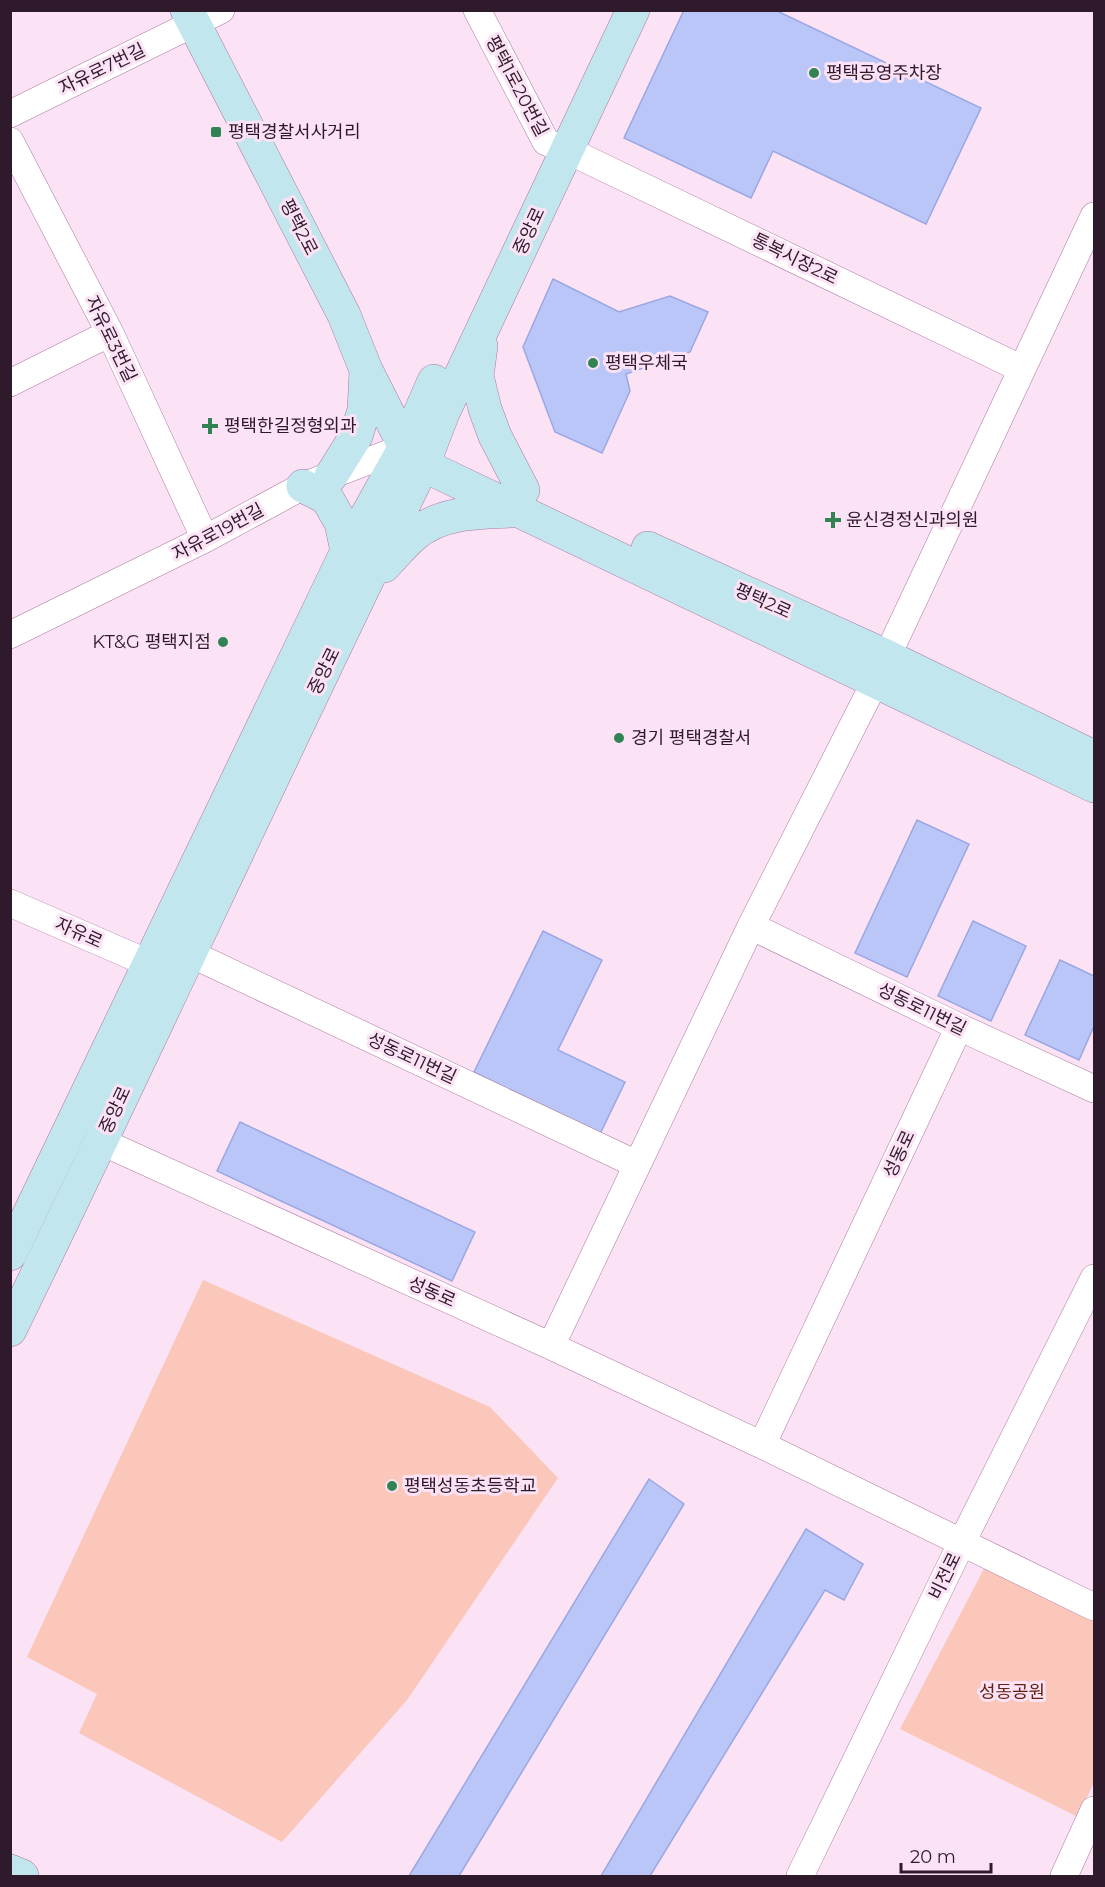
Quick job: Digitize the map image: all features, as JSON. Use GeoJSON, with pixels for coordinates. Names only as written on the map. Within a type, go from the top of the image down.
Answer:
{"type":"FeatureCollection","features":[{"type":"Feature","properties":{"kind":"street","name":"평택1로20번길"},"geometry":{"type":"LineString","coordinates":[[477,10],[556,146]]}},
{"type":"Feature","properties":{"kind":"street","name":"중앙로"},"geometry":{"type":"LineString","coordinates":[[10,1254],[347,551],[418,445],[443,413],[482,331],[609,10]]}},
{"type":"Feature","properties":{"kind":"street","name":"중앙로"},"geometry":{"type":"LineString","coordinates":[[10,1330],[364,587],[418,445],[556,146],[633,10]]}},
{"type":"Feature","properties":{"kind":"street","name":"자유로7번길"},"geometry":{"type":"LineString","coordinates":[[10,114],[205,14]]}},
{"type":"Feature","properties":{"kind":"street","name":"평택2로"},"geometry":{"type":"LineString","coordinates":[[205,14],[344,315],[366,370],[418,445],[520,500],[881,669],[1095,757]]}},
{"type":"Feature","properties":{"kind":"street"},"geometry":{"type":"LineString","coordinates":[[205,14],[418,445]]}},
{"type":"Feature","properties":{"kind":"street","name":"자유로3번길"},"geometry":{"type":"LineString","coordinates":[[10,141],[110,333],[205,539]]}},
{"type":"Feature","properties":{"kind":"street","name":"통복시장2로"},"geometry":{"type":"LineString","coordinates":[[556,146],[1023,369]]}},
{"type":"Feature","properties":{"kind":"street"},"geometry":{"type":"LineString","coordinates":[[551,1346],[751,926],[881,669],[1095,216]]}},
{"type":"Feature","properties":{"kind":"street"},"geometry":{"type":"LineString","coordinates":[[364,587],[415,534],[441,520],[520,500],[485,409],[477,376],[482,331]]}},
{"type":"Feature","properties":{"kind":"street"},"geometry":{"type":"LineString","coordinates":[[10,383],[110,333]]}},
{"type":"Feature","properties":{"kind":"street"},"geometry":{"type":"LineString","coordinates":[[347,551],[341,523],[317,481],[356,436],[364,410],[366,370]]}},
{"type":"Feature","properties":{"kind":"street","name":"자유로19번길"},"geometry":{"type":"LineString","coordinates":[[10,635],[317,481],[418,445]]}},
{"type":"Feature","properties":{"kind":"street"},"geometry":{"type":"LineString","coordinates":[[881,669],[1095,786]]}},
{"type":"Feature","properties":{"kind":"street","name":"자유로"},"geometry":{"type":"LineString","coordinates":[[10,903],[148,963]]}},
{"type":"Feature","properties":{"kind":"street","name":"성동로11번길"},"geometry":{"type":"LineString","coordinates":[[751,926],[959,1027],[1095,1089]]}},
{"type":"Feature","properties":{"kind":"street","name":"성동로11번길"},"geometry":{"type":"LineString","coordinates":[[189,953],[636,1164]]}},
{"type":"Feature","properties":{"kind":"street","name":"성동로"},"geometry":{"type":"LineString","coordinates":[[762,1445],[959,1027]]}},
{"type":"Feature","properties":{"kind":"street","name":"성동로"},"geometry":{"type":"LineString","coordinates":[[100,1141],[551,1346],[762,1445],[1095,1607]]}},
{"type":"Feature","properties":{"kind":"street","name":"비전로"},"geometry":{"type":"LineString","coordinates":[[800,1876],[962,1542],[1095,1278]]}},
{"type":"Feature","properties":{"kind":"street"},"geometry":{"type":"LineString","coordinates":[[1064,1876],[1095,1810]]}},
{"type":"Feature","properties":{"kind":"street"},"geometry":{"type":"LineString","coordinates":[[10,1871],[22,1876]]}},
{"type":"Feature","properties":{"kind":"green space"},"geometry":{"type":"Polygon","coordinates":[[[203,1280],[490,1407],[558,1478],[407,1700],[282,1842],[79,1733],[97,1694],[27,1657],[203,1280]]]}},
{"type":"Feature","properties":{"kind":"green space","name":"성동공원"},"geometry":{"type":"Polygon","coordinates":[[[986,1565],[1094,1617],[1094,1782],[1078,1817],[900,1729],[986,1565]]]}},
{"type":"Feature","properties":{"kind":"building","name":"평택공영주차장"},"geometry":{"type":"Polygon","coordinates":[[[684,10],[775,10],[981,108],[926,224],[773,151],[751,198],[624,138],[684,10]]]}},
{"type":"Feature","properties":{"kind":"building","name":"평택우체국"},"geometry":{"type":"Polygon","coordinates":[[[553,279],[619,312],[670,296],[708,312],[690,352],[626,374],[630,391],[602,453],[555,432],[523,347],[553,279]]]}},
{"type":"Feature","properties":{"kind":"building"},"geometry":{"type":"Polygon","coordinates":[[[917,820],[969,844],[907,977],[855,953],[917,820]]]}},
{"type":"Feature","properties":{"kind":"building"},"geometry":{"type":"Polygon","coordinates":[[[973,921],[1026,946],[991,1021],[938,996],[973,921]]]}},
{"type":"Feature","properties":{"kind":"building"},"geometry":{"type":"Polygon","coordinates":[[[543,931],[602,960],[558,1050],[625,1082],[600,1134],[474,1072],[543,931]]]}},
{"type":"Feature","properties":{"kind":"building"},"geometry":{"type":"Polygon","coordinates":[[[1060,960],[1094,976],[1094,1026],[1079,1060],[1025,1035],[1060,960]]]}},
{"type":"Feature","properties":{"kind":"building"},"geometry":{"type":"Polygon","coordinates":[[[240,1122],[475,1232],[452,1281],[217,1171],[240,1122]]]}},
{"type":"Feature","properties":{"kind":"building"},"geometry":{"type":"Polygon","coordinates":[[[649,1479],[684,1504],[459,1876],[409,1876],[649,1479]]]}},
{"type":"Feature","properties":{"kind":"building"},"geometry":{"type":"Polygon","coordinates":[[[806,1529],[863,1564],[844,1600],[825,1590],[650,1876],[601,1876],[806,1529]]]}},
{"type":"Feature","properties":{"kind":"place","name":"평택공영주차장"},"geometry":{"type":"Point","coordinates":[814,73]}},
{"type":"Feature","properties":{"kind":"place","name":"평택경찰서사거리"},"geometry":{"type":"Point","coordinates":[216,132]}},
{"type":"Feature","properties":{"kind":"place","name":"평택우체국"},"geometry":{"type":"Point","coordinates":[593,363]}},
{"type":"Feature","properties":{"kind":"place","name":"평택한길정형외과"},"geometry":{"type":"Point","coordinates":[210,426]}},
{"type":"Feature","properties":{"kind":"place","name":"윤신경정신과의원"},"geometry":{"type":"Point","coordinates":[833,520]}},
{"type":"Feature","properties":{"kind":"place","name":"KT&G 평택지점"},"geometry":{"type":"Point","coordinates":[223,642]}},
{"type":"Feature","properties":{"kind":"place","name":"경기 평택경찰서"},"geometry":{"type":"Point","coordinates":[619,738]}},
{"type":"Feature","properties":{"kind":"place","name":"평택성동초등학교"},"geometry":{"type":"Point","coordinates":[392,1486]}}]}
